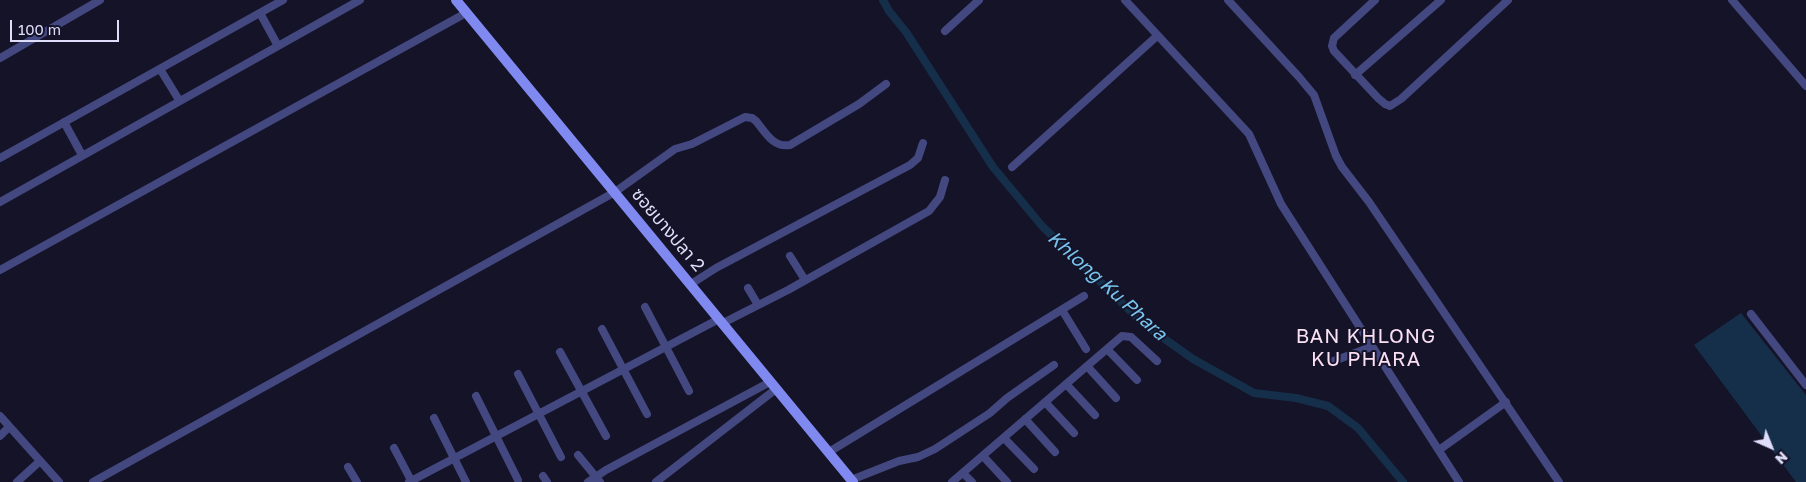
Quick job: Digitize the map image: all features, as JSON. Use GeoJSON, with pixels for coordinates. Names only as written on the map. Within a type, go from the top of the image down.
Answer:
{"type":"FeatureCollection","features":[{"type":"Feature","properties":{"kind":"street"},"geometry":{"type":"LineString","coordinates":[[0,58],[100,0]]}},
{"type":"Feature","properties":{"kind":"street"},"geometry":{"type":"LineString","coordinates":[[0,158],[283,0]]}},
{"type":"Feature","properties":{"kind":"street"},"geometry":{"type":"LineString","coordinates":[[0,202],[360,0]]}},
{"type":"Feature","properties":{"kind":"street","name":"ซอยบางปลา 2"},"geometry":{"type":"LineString","coordinates":[[456,0],[852,481]]}},
{"type":"Feature","properties":{"kind":"street"},"geometry":{"type":"LineString","coordinates":[[945,31],[979,0]]}},
{"type":"Feature","properties":{"kind":"street"},"geometry":{"type":"LineString","coordinates":[[1125,0],[1249,134],[1281,204],[1459,482]]}},
{"type":"Feature","properties":{"kind":"street"},"geometry":{"type":"LineString","coordinates":[[1228,0],[1314,95],[1336,156],[1342,167],[1369,202],[1559,482]]}},
{"type":"Feature","properties":{"kind":"street"},"geometry":{"type":"LineString","coordinates":[[1375,0],[1342,29],[1332,42],[1334,51],[1385,104],[1390,106],[1508,0]]}},
{"type":"Feature","properties":{"kind":"street"},"geometry":{"type":"LineString","coordinates":[[1356,75],[1440,0]]}},
{"type":"Feature","properties":{"kind":"street"},"geometry":{"type":"LineString","coordinates":[[1732,0],[1806,86]]}},
{"type":"Feature","properties":{"kind":"street"},"geometry":{"type":"LineString","coordinates":[[0,270],[466,12]]}},
{"type":"Feature","properties":{"kind":"street"},"geometry":{"type":"LineString","coordinates":[[260,13],[278,46]]}},
{"type":"Feature","properties":{"kind":"street"},"geometry":{"type":"LineString","coordinates":[[1012,167],[1158,36]]}},
{"type":"Feature","properties":{"kind":"street"},"geometry":{"type":"LineString","coordinates":[[160,69],[179,100]]}},
{"type":"Feature","properties":{"kind":"street"},"geometry":{"type":"LineString","coordinates":[[92,482],[616,192],[675,149],[692,144],[745,116],[752,118],[776,144],[786,146],[859,104],[886,84]]}},
{"type":"Feature","properties":{"kind":"street"},"geometry":{"type":"LineString","coordinates":[[64,122],[82,155]]}},
{"type":"Feature","properties":{"kind":"street"},"geometry":{"type":"LineString","coordinates":[[691,284],[716,268],[910,165],[918,158],[923,143]]}},
{"type":"Feature","properties":{"kind":"street"},"geometry":{"type":"LineString","coordinates":[[394,448],[411,482],[666,347],[758,305],[929,211],[940,197],[945,180]]}},
{"type":"Feature","properties":{"kind":"street"},"geometry":{"type":"LineString","coordinates":[[790,256],[805,280]]}},
{"type":"Feature","properties":{"kind":"street"},"geometry":{"type":"LineString","coordinates":[[748,288],[758,305]]}},
{"type":"Feature","properties":{"kind":"street"},"geometry":{"type":"LineString","coordinates":[[829,452],[1084,296]]}},
{"type":"Feature","properties":{"kind":"street"},"geometry":{"type":"LineString","coordinates":[[645,307],[689,391]]}},
{"type":"Feature","properties":{"kind":"street"},"geometry":{"type":"LineString","coordinates":[[1062,310],[1086,349]]}},
{"type":"Feature","properties":{"kind":"street"},"geometry":{"type":"LineString","coordinates":[[1751,314],[1806,385]]}},
{"type":"Feature","properties":{"kind":"street"},"geometry":{"type":"LineString","coordinates":[[602,328],[647,414]]}},
{"type":"Feature","properties":{"kind":"street"},"geometry":{"type":"LineString","coordinates":[[952,482],[1122,336],[1126,335],[1135,340],[1158,361]]}},
{"type":"Feature","properties":{"kind":"street"},"geometry":{"type":"LineString","coordinates":[[1331,362],[1371,347]]}},
{"type":"Feature","properties":{"kind":"street"},"geometry":{"type":"LineString","coordinates":[[1107,349],[1137,380]]}},
{"type":"Feature","properties":{"kind":"street"},"geometry":{"type":"LineString","coordinates":[[560,352],[606,436]]}},
{"type":"Feature","properties":{"kind":"street"},"geometry":{"type":"LineString","coordinates":[[852,481],[899,461],[918,457],[935,449],[990,413],[1012,394],[1054,365]]}},
{"type":"Feature","properties":{"kind":"street"},"geometry":{"type":"LineString","coordinates":[[1087,366],[1116,398]]}},
{"type":"Feature","properties":{"kind":"street"},"geometry":{"type":"LineString","coordinates":[[518,374],[561,457]]}},
{"type":"Feature","properties":{"kind":"street"},"geometry":{"type":"LineString","coordinates":[[1066,384],[1095,415]]}},
{"type":"Feature","properties":{"kind":"street"},"geometry":{"type":"LineString","coordinates":[[588,482],[598,479],[748,394],[773,385]]}},
{"type":"Feature","properties":{"kind":"street"},"geometry":{"type":"LineString","coordinates":[[656,482],[756,404],[773,385]]}},
{"type":"Feature","properties":{"kind":"street"},"geometry":{"type":"LineString","coordinates":[[748,394],[756,404]]}},
{"type":"Feature","properties":{"kind":"street"},"geometry":{"type":"LineString","coordinates":[[476,396],[518,480]]}},
{"type":"Feature","properties":{"kind":"street"},"geometry":{"type":"LineString","coordinates":[[1045,402],[1074,433]]}},
{"type":"Feature","properties":{"kind":"street"},"geometry":{"type":"LineString","coordinates":[[1439,450],[1506,402]]}},
{"type":"Feature","properties":{"kind":"street"},"geometry":{"type":"LineString","coordinates":[[0,416],[59,482]]}},
{"type":"Feature","properties":{"kind":"street"},"geometry":{"type":"LineString","coordinates":[[434,418],[466,482]]}},
{"type":"Feature","properties":{"kind":"street"},"geometry":{"type":"LineString","coordinates":[[1026,419],[1056,452]]}},
{"type":"Feature","properties":{"kind":"street"},"geometry":{"type":"LineString","coordinates":[[0,436],[10,427]]}},
{"type":"Feature","properties":{"kind":"street"},"geometry":{"type":"LineString","coordinates":[[1004,438],[1034,469]]}},
{"type":"Feature","properties":{"kind":"street"},"geometry":{"type":"LineString","coordinates":[[578,455],[598,479]]}},
{"type":"Feature","properties":{"kind":"street"},"geometry":{"type":"LineString","coordinates":[[982,456],[1007,482]]}},
{"type":"Feature","properties":{"kind":"street"},"geometry":{"type":"LineString","coordinates":[[17,482],[40,461]]}},
{"type":"Feature","properties":{"kind":"street"},"geometry":{"type":"LineString","coordinates":[[348,467],[356,482]]}},
{"type":"Feature","properties":{"kind":"street"},"geometry":{"type":"LineString","coordinates":[[963,472],[972,482]]}},
{"type":"Feature","properties":{"kind":"water"},"geometry":{"type":"Polygon","coordinates":[[[1741,313],[1806,395],[1806,482],[1796,482],[1694,345],[1741,313]]]}},
{"type":"Feature","properties":{"kind":"waterway","name":"Khlong Ku Phara"},"geometry":{"type":"LineString","coordinates":[[883,0],[889,11],[906,32],[993,167],[1042,226],[1145,325],[1193,359],[1254,393],[1296,398],[1328,406],[1358,428],[1403,482]]}},
{"type":"Feature","properties":{"kind":"district","name":"BAN KHLONG KU PHARA"},"geometry":{"type":"Point","coordinates":[1366,348]}}]}
